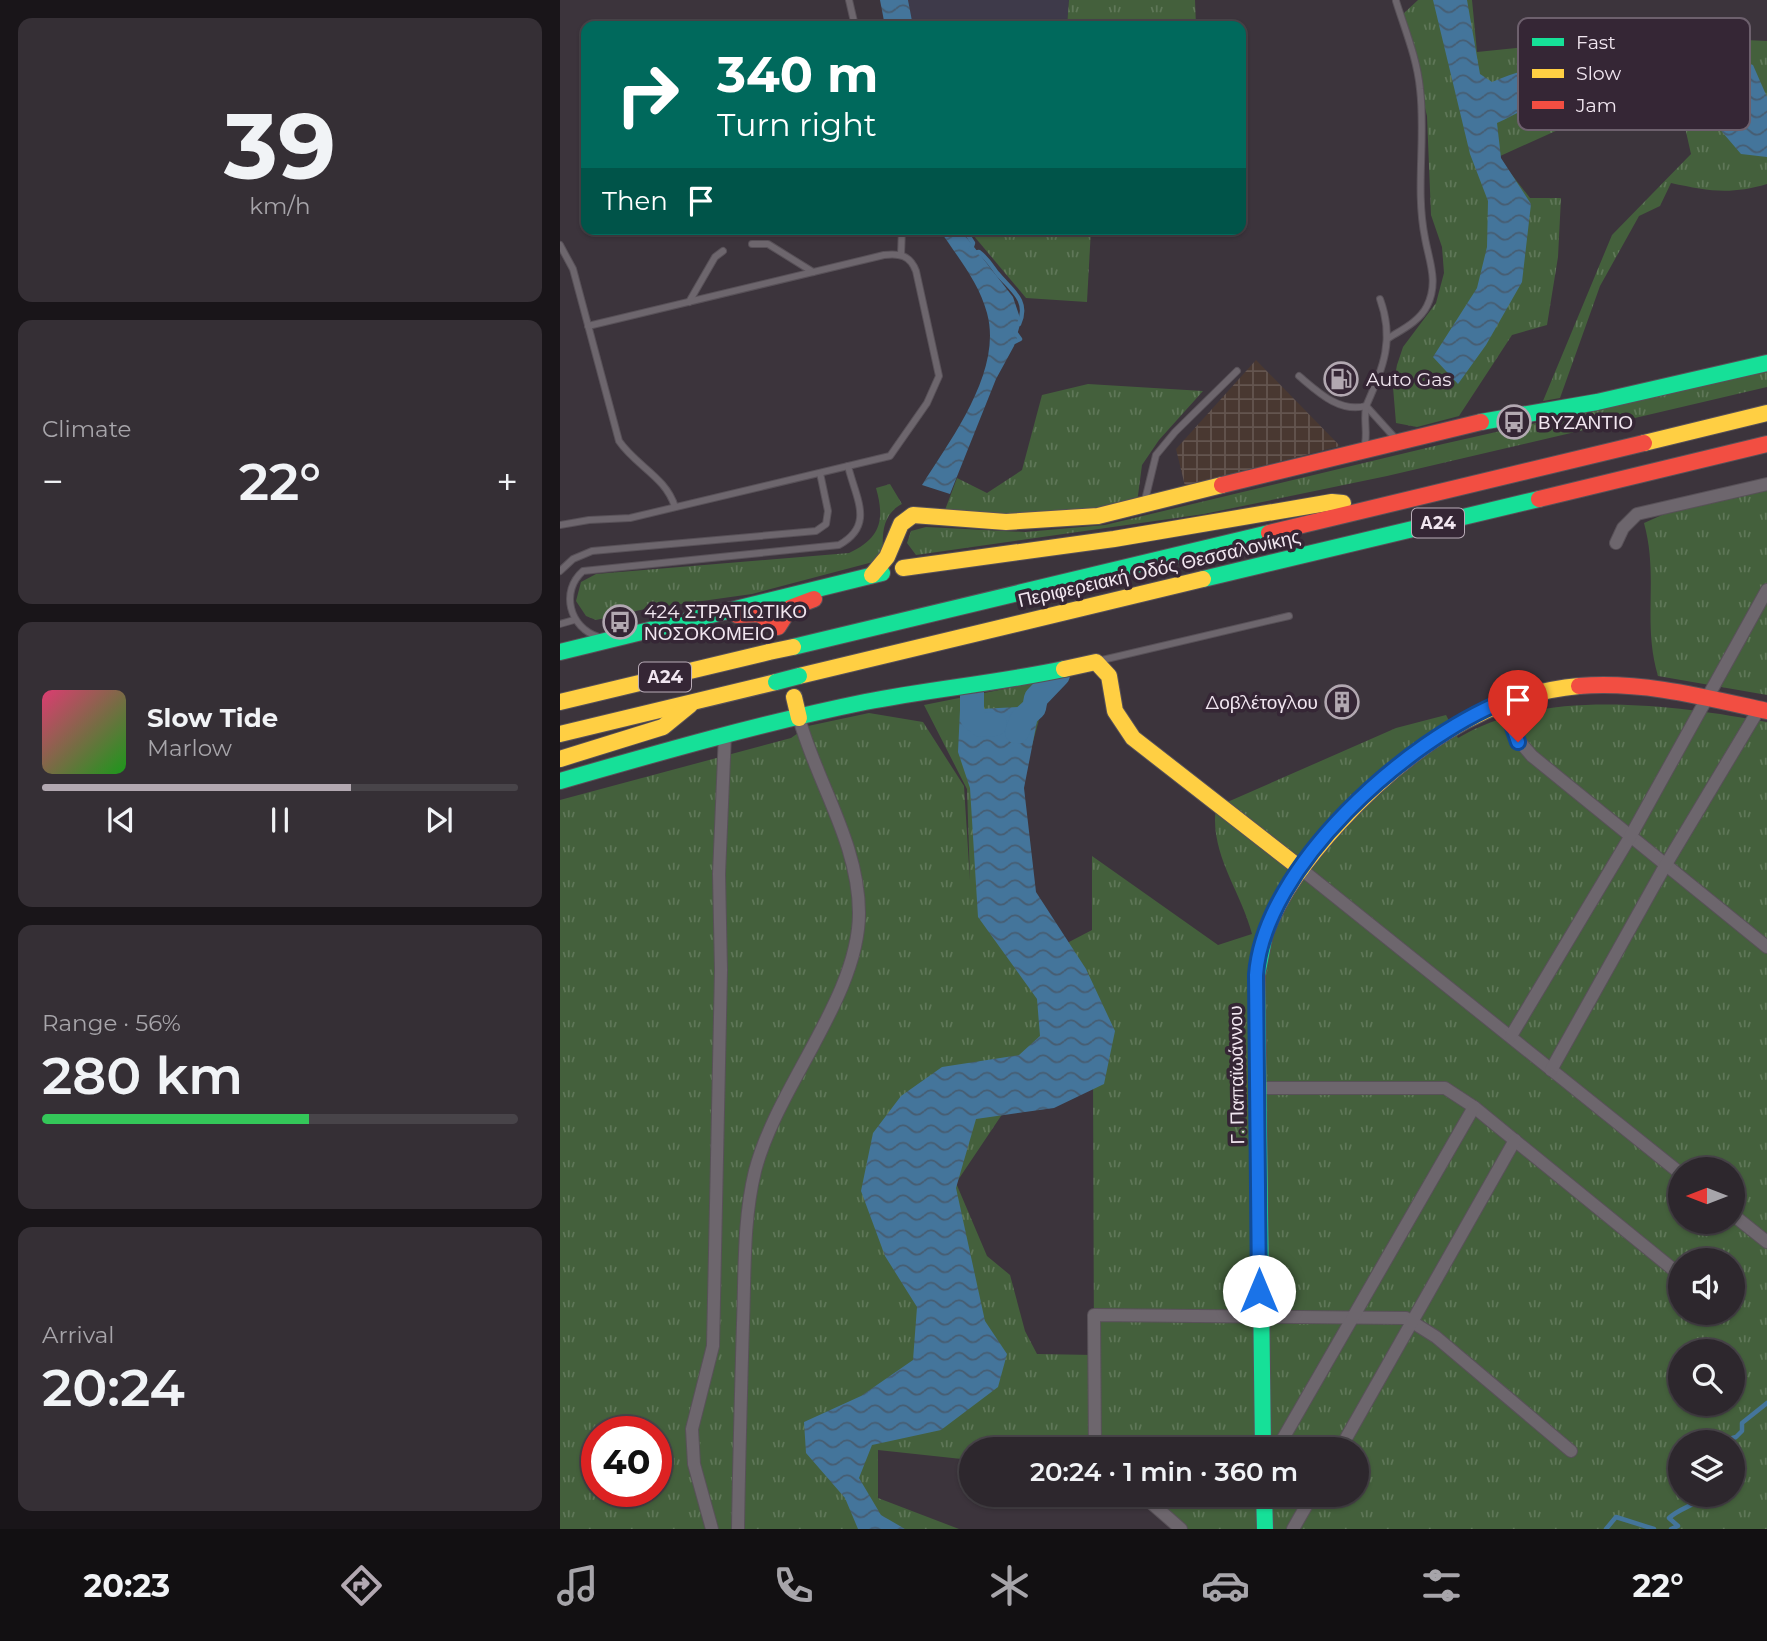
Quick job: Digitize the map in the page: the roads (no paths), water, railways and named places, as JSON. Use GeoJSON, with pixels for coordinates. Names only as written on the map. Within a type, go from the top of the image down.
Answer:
{"type":"FeatureCollection","features":[{"type":"Feature","properties":{"kind":"main road"},"geometry":{"type":"LineString","coordinates":[[872,575],[887,557],[905,519],[918,514],[985,521],[1041,522],[1081,518],[1144,506],[1410,439],[1767,363]]}},
{"type":"Feature","properties":{"kind":"main road","name":"Περιφερειακή Οδός Θεσσαλονίκης"},"geometry":{"type":"LineString","coordinates":[[560,702],[1767,414]]}},
{"type":"Feature","properties":{"kind":"main road","name":"Περιφερειακή Οδός Θεσσαλονίκης"},"geometry":{"type":"LineString","coordinates":[[560,734],[1767,444]]}},
{"type":"Feature","properties":{"kind":"main road"},"geometry":{"type":"LineString","coordinates":[[560,652],[903,569],[1114,539],[1332,502],[1375,507]]}},
{"type":"Feature","properties":{"kind":"main road"},"geometry":{"type":"LineString","coordinates":[[644,631],[679,628],[750,613],[765,616],[778,627],[794,605],[901,576],[903,569],[895,538]]}},
{"type":"Feature","properties":{"kind":"main road"},"geometry":{"type":"LineString","coordinates":[[560,780],[725,734],[897,696],[999,682],[1096,662],[1109,676],[1115,711],[1133,738],[1301,869]]}},
{"type":"Feature","properties":{"kind":"main road","name":"Γ. Παπαϊωάννου"},"geometry":{"type":"LineString","coordinates":[[1263,1437],[1256,997],[1259,949],[1276,905],[1301,869],[1355,804],[1404,758],[1448,728],[1504,701],[1558,688],[1616,684],[1670,689],[1763,710]]}},
{"type":"Feature","properties":{"kind":"main road"},"geometry":{"type":"LineString","coordinates":[[794,697],[799,718]]}},
{"type":"Feature","properties":{"kind":"main road"},"geometry":{"type":"LineString","coordinates":[[560,759],[663,727],[696,701]]}},
{"type":"Feature","properties":{"kind":"main road"},"geometry":{"type":"LineString","coordinates":[[1264,1507],[1265,1529]]}},
{"type":"Feature","properties":{"kind":"street"},"geometry":{"type":"LineString","coordinates":[[1616,543],[1623,528],[1637,514],[1767,484]]}},
{"type":"Feature","properties":{"kind":"street"},"geometry":{"type":"LineString","coordinates":[[1511,1036],[1630,838],[1705,697],[1767,590]]}},
{"type":"Feature","properties":{"kind":"street"},"geometry":{"type":"LineString","coordinates":[[1504,701],[1510,727],[1524,748],[1630,838],[1767,947]]}},
{"type":"Feature","properties":{"kind":"street"},"geometry":{"type":"LineString","coordinates":[[1551,1070],[1665,866],[1763,710]]}},
{"type":"Feature","properties":{"kind":"street"},"geometry":{"type":"LineString","coordinates":[[737,1529],[746,1231],[755,1171],[775,1116],[844,981],[858,940],[858,892],[854,867],[811,760],[799,718]]}},
{"type":"Feature","properties":{"kind":"street"},"geometry":{"type":"LineString","coordinates":[[712,1529],[694,1465],[692,1429],[713,1346],[720,984],[719,874],[725,734]]}},
{"type":"Feature","properties":{"kind":"street"},"geometry":{"type":"LineString","coordinates":[[1301,869],[1668,1163]]}},
{"type":"Feature","properties":{"kind":"street"},"geometry":{"type":"LineString","coordinates":[[1258,1088],[1445,1088],[1474,1107],[1668,1265]]}},
{"type":"Feature","properties":{"kind":"street"},"geometry":{"type":"LineString","coordinates":[[1284,1437],[1474,1107]]}},
{"type":"Feature","properties":{"kind":"street"},"geometry":{"type":"LineString","coordinates":[[1347,1437],[1515,1140]]}},
{"type":"Feature","properties":{"kind":"street"},"geometry":{"type":"LineString","coordinates":[[1745,1224],[1767,1241]]}},
{"type":"Feature","properties":{"kind":"street"},"geometry":{"type":"LineString","coordinates":[[1095,1437],[1094,1315],[1394,1317],[1413,1321],[1571,1451]]}},
{"type":"Feature","properties":{"kind":"street"},"geometry":{"type":"LineString","coordinates":[[1156,1507],[1181,1529]]}},
{"type":"Feature","properties":{"kind":"street"},"geometry":{"type":"LineString","coordinates":[[1293,1529],[1306,1507]]}},
{"type":"Feature","properties":{"kind":"lane"},"geometry":{"type":"LineString","coordinates":[[849,0],[854,21]]}},
{"type":"Feature","properties":{"kind":"lane"},"geometry":{"type":"LineString","coordinates":[[1387,339],[1415,321],[1428,305],[1434,268],[1425,240],[1422,216],[1420,89],[1413,53],[1396,1]]}},
{"type":"Feature","properties":{"kind":"lane"},"geometry":{"type":"LineString","coordinates":[[901,255],[902,235]]}},
{"type":"Feature","properties":{"kind":"lane"},"geometry":{"type":"LineString","coordinates":[[560,244],[572,267],[619,441],[633,458],[663,484],[675,507]]}},
{"type":"Feature","properties":{"kind":"lane"},"geometry":{"type":"LineString","coordinates":[[752,244],[768,244],[813,272]]}},
{"type":"Feature","properties":{"kind":"lane"},"geometry":{"type":"LineString","coordinates":[[689,302],[715,257],[723,251]]}},
{"type":"Feature","properties":{"kind":"lane"},"geometry":{"type":"LineString","coordinates":[[560,525],[630,518],[820,474],[894,453],[938,380],[938,361],[916,271],[910,261],[901,255],[884,255],[588,326]]}},
{"type":"Feature","properties":{"kind":"lane"},"geometry":{"type":"LineString","coordinates":[[1360,451],[1367,439],[1366,406],[1379,380],[1387,339],[1388,322],[1380,299]]}},
{"type":"Feature","properties":{"kind":"lane"},"geometry":{"type":"LineString","coordinates":[[1144,506],[1156,455],[1175,432],[1237,371]]}},
{"type":"Feature","properties":{"kind":"lane"},"geometry":{"type":"LineString","coordinates":[[1299,376],[1340,405],[1352,408],[1366,406]]}},
{"type":"Feature","properties":{"kind":"lane"},"geometry":{"type":"LineString","coordinates":[[1366,406],[1388,433],[1396,439],[1410,439]]}},
{"type":"Feature","properties":{"kind":"lane"},"geometry":{"type":"LineString","coordinates":[[616,638],[589,634],[574,620],[568,606],[570,587],[577,575],[587,569],[839,545],[858,531],[861,519],[848,466]]}},
{"type":"Feature","properties":{"kind":"lane"},"geometry":{"type":"LineString","coordinates":[[560,571],[573,559],[592,551],[816,531],[826,524],[828,514],[820,474]]}},
{"type":"Feature","properties":{"kind":"lane"},"geometry":{"type":"LineString","coordinates":[[1096,662],[1289,616]]}},
{"type":"Feature","properties":{"kind":"lane"},"geometry":{"type":"LineString","coordinates":[[560,624],[574,620]]}},
{"type":"Feature","properties":{"kind":"water"},"geometry":{"type":"Polygon","coordinates":[[[880,0],[908,0],[912,21],[884,21],[880,0]]]}},
{"type":"Feature","properties":{"kind":"water"},"geometry":{"type":"Polygon","coordinates":[[[1433,0],[1467,0],[1480,74],[1492,82],[1518,73],[1518,113],[1497,123],[1501,158],[1531,204],[1522,282],[1486,345],[1458,384],[1433,357],[1477,288],[1487,247],[1488,201],[1470,154],[1433,0]]]}},
{"type":"Feature","properties":{"kind":"water"},"geometry":{"type":"Polygon","coordinates":[[[1750,64],[1753,65],[1767,97],[1767,157],[1741,154],[1720,130],[1750,130],[1750,64]]]}},
{"type":"Feature","properties":{"kind":"water"},"geometry":{"type":"Polygon","coordinates":[[[943,235],[965,235],[1013,297],[1021,321],[1014,346],[996,379],[950,494],[922,485],[971,404],[988,358],[990,335],[987,313],[979,290],[943,235]]]}},
{"type":"Feature","properties":{"kind":"water"},"geometry":{"type":"Polygon","coordinates":[[[1040,706],[1024,788],[1036,892],[1086,969],[1115,1031],[1104,1084],[1054,1108],[976,1119],[956,1188],[985,1321],[1007,1354],[998,1387],[941,1430],[872,1445],[859,1478],[881,1515],[905,1529],[858,1529],[845,1498],[806,1453],[804,1422],[861,1396],[913,1360],[917,1307],[885,1256],[861,1191],[873,1133],[901,1096],[942,1067],[1019,1055],[1040,1036],[1037,999],[978,917],[970,788],[958,752],[960,710],[1040,706]]]}},
{"type":"Feature","properties":{"kind":"waterway"},"geometry":{"type":"LineString","coordinates":[[968,235],[973,243],[971,249]]}},
{"type":"Feature","properties":{"kind":"waterway"},"geometry":{"type":"LineString","coordinates":[[973,253],[979,252],[1017,296],[1022,308],[1019,324]]}},
{"type":"Feature","properties":{"kind":"waterway"},"geometry":{"type":"LineString","coordinates":[[1010,344],[1020,339],[1015,332]]}},
{"type":"Feature","properties":{"kind":"waterway"},"geometry":{"type":"LineString","coordinates":[[1017,732],[1022,719],[1034,708],[1036,698],[1058,675]]}},
{"type":"Feature","properties":{"kind":"waterway"},"geometry":{"type":"LineString","coordinates":[[972,692],[972,718],[981,725],[995,724]]}},
{"type":"Feature","properties":{"kind":"waterway"},"geometry":{"type":"LineString","coordinates":[[1742,1430],[1742,1423],[1767,1403]]}},
{"type":"Feature","properties":{"kind":"waterway"},"geometry":{"type":"LineString","coordinates":[[1671,1529],[1678,1526],[1669,1518],[1686,1507]]}},
{"type":"Feature","properties":{"kind":"waterway"},"geometry":{"type":"LineString","coordinates":[[1606,1529],[1616,1517],[1654,1529]]}},
{"type":"Feature","properties":{"kind":"place","name":"Auto Gas"},"geometry":{"type":"Point","coordinates":[1341,379]}},
{"type":"Feature","properties":{"kind":"place","name":"ΒΥΖΑΝΤΙΟ"},"geometry":{"type":"Point","coordinates":[1514,422]}},
{"type":"Feature","properties":{"kind":"place","name":"424 ΣΤΡΑΤΙΩΤΙΚΟ ΝΟΣΟΚΟΜΕΙΟ"},"geometry":{"type":"Point","coordinates":[620,622]}},
{"type":"Feature","properties":{"kind":"place","name":"Δοβλέτογλου"},"geometry":{"type":"Point","coordinates":[1342,702]}}]}
